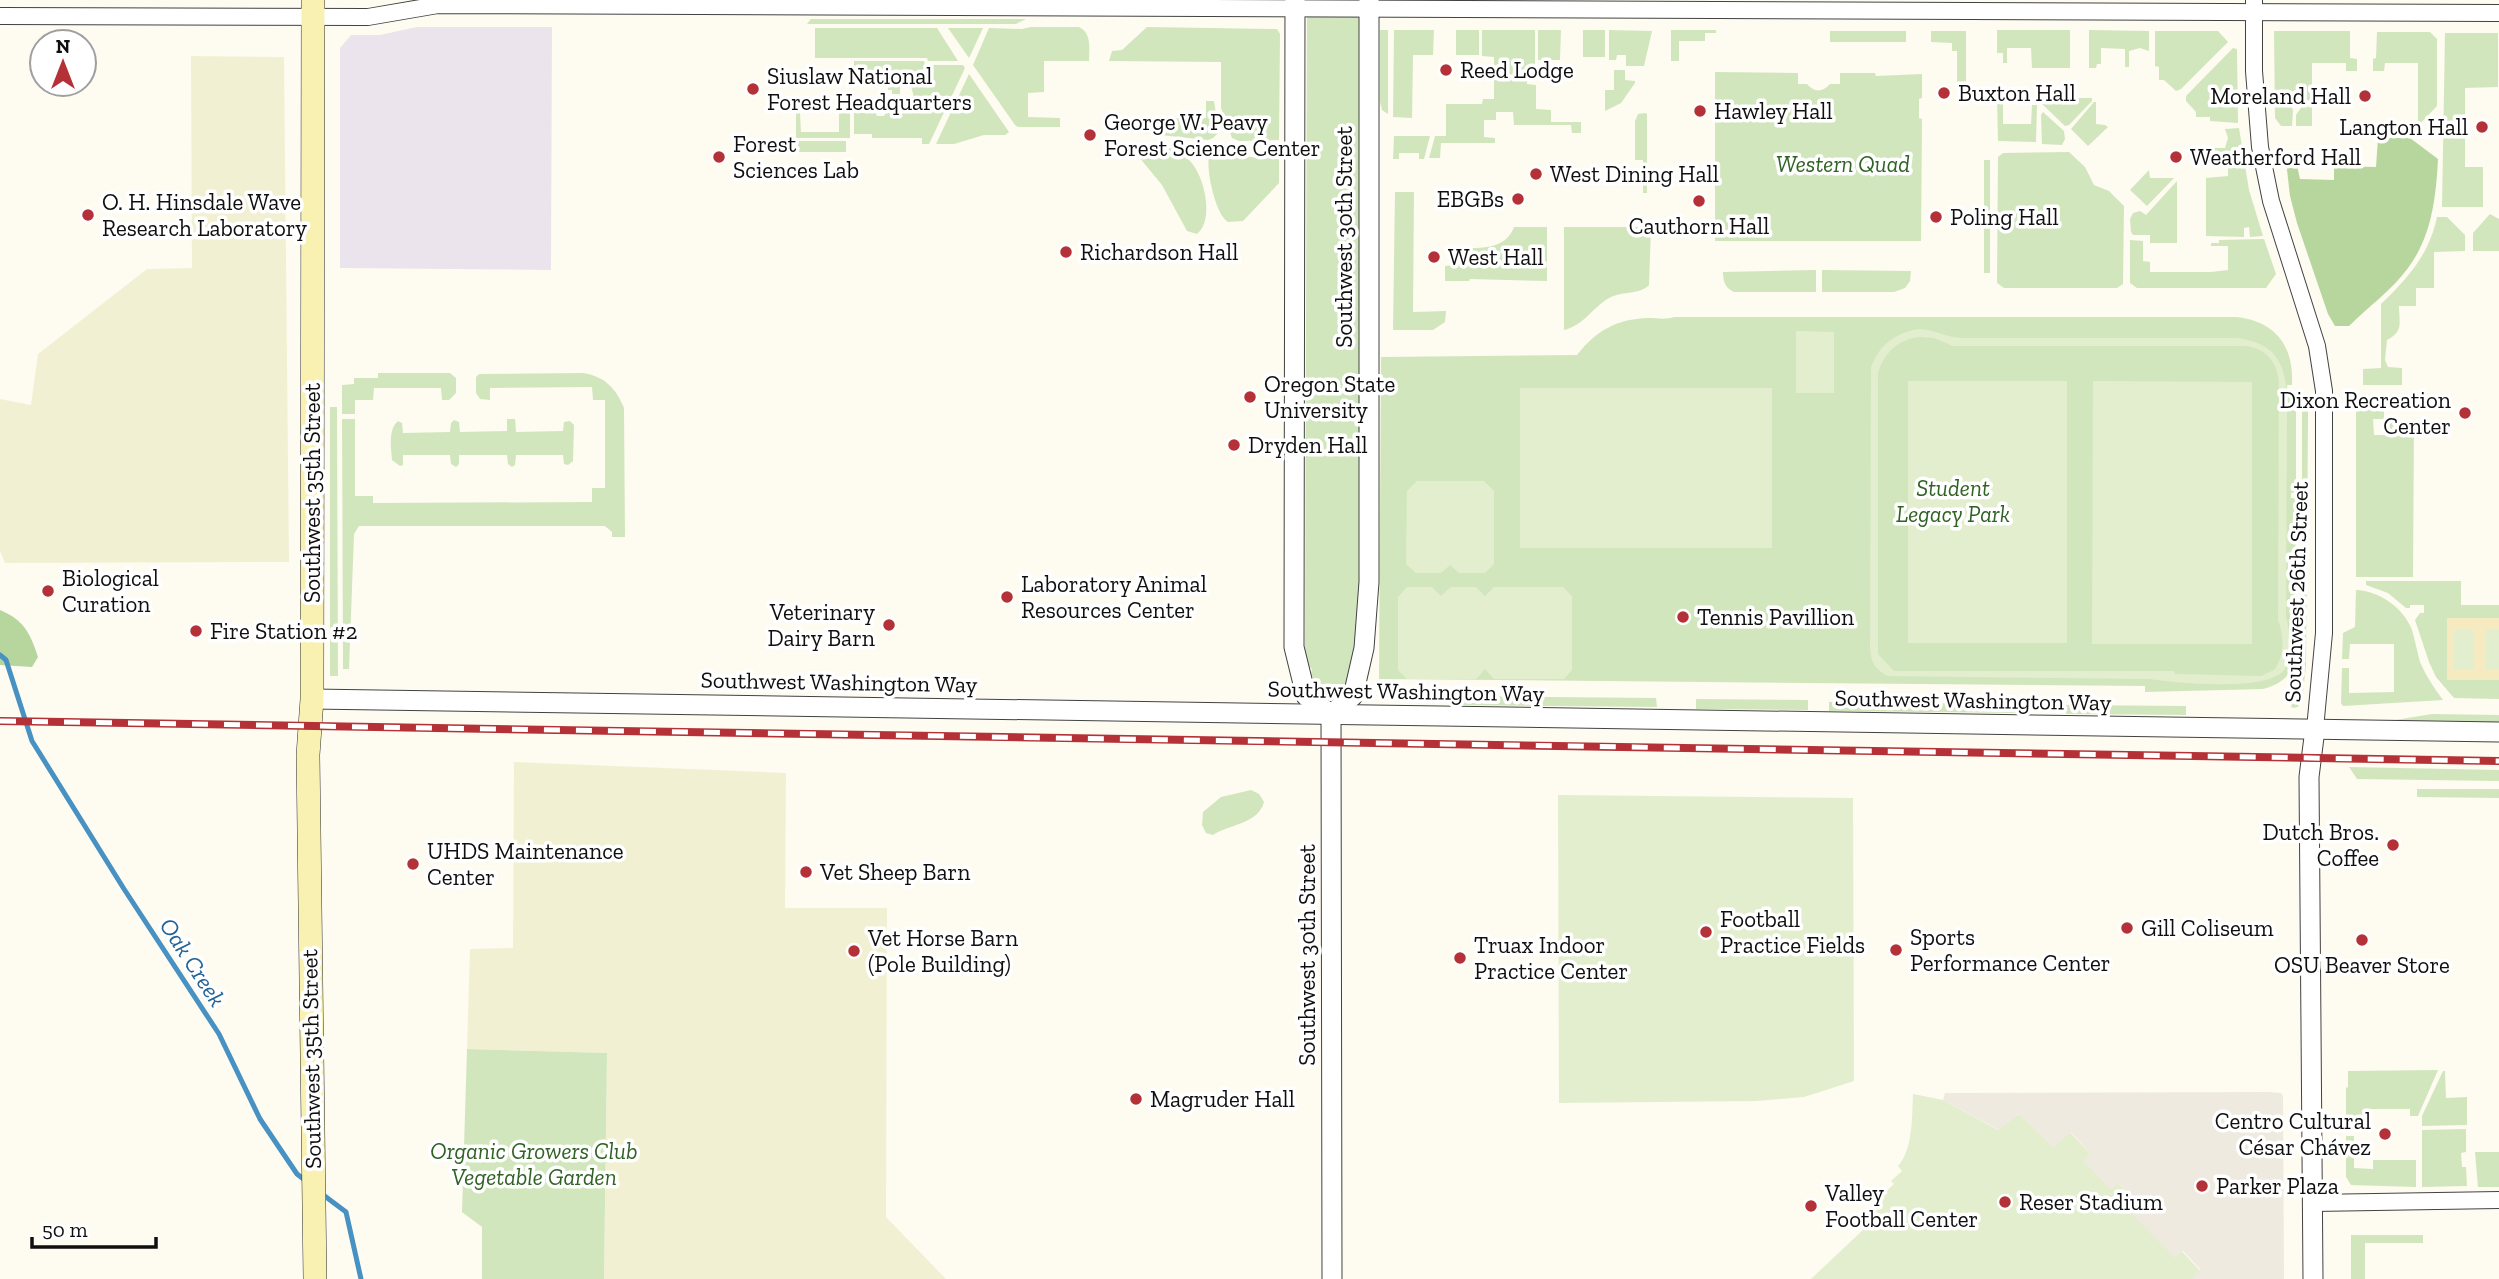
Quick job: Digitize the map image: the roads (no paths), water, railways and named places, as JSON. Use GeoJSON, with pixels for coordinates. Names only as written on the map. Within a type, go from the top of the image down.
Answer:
{"type":"FeatureCollection","features":[{"type":"Feature","properties":{"kind":"main road","name":"Southwest 35th Street"},"geometry":{"type":"LineString","coordinates":[[313,8],[312,699],[308,755],[315,1279]]}},
{"type":"Feature","properties":{"kind":"street","name":"Southwest 30th Street"},"geometry":{"type":"LineString","coordinates":[[1332,1279],[1331,714],[1353,696],[1364,648],[1368,582],[1369,4]]}},
{"type":"Feature","properties":{"kind":"street"},"geometry":{"type":"LineString","coordinates":[[0,16],[313,8],[368,17],[438,5],[2253,6],[2499,13]]}},
{"type":"Feature","properties":{"kind":"street"},"geometry":{"type":"LineString","coordinates":[[1295,5],[1294,647],[1306,696],[1331,714]]}},
{"type":"Feature","properties":{"kind":"street","name":"Southwest 26th Street"},"geometry":{"type":"LineString","coordinates":[[2253,6],[2256,125],[2262,159],[2271,201],[2317,346],[2324,391],[2324,633],[2309,777],[2313,1279]]}},
{"type":"Feature","properties":{"kind":"street","name":"Southwest Washington Way"},"geometry":{"type":"LineString","coordinates":[[312,699],[2499,732]]}},
{"type":"Feature","properties":{"kind":"street"},"geometry":{"type":"LineString","coordinates":[[2313,1203],[2499,1200]]}},
{"type":"Feature","properties":{"kind":"waterway","name":"Oak Creek"},"geometry":{"type":"LineString","coordinates":[[0,655],[6,660],[32,741],[219,1034],[260,1119],[297,1174],[306,1181]]}},
{"type":"Feature","properties":{"kind":"waterway","name":"Oak Creek"},"geometry":{"type":"LineString","coordinates":[[322,1194],[346,1212],[361,1279]]}},
{"type":"Feature","properties":{"kind":"railway"},"geometry":{"type":"LineString","coordinates":[[0,721],[2499,761]]}},
{"type":"Feature","properties":{"kind":"place","name":"Reed Lodge"},"geometry":{"type":"Point","coordinates":[1446,70]}},
{"type":"Feature","properties":{"kind":"place","name":"Siuslaw National Forest Headquarters"},"geometry":{"type":"Point","coordinates":[753,89]}},
{"type":"Feature","properties":{"kind":"place","name":"Buxton Hall"},"geometry":{"type":"Point","coordinates":[1944,93]}},
{"type":"Feature","properties":{"kind":"place","name":"Moreland Hall"},"geometry":{"type":"Point","coordinates":[2365,96]}},
{"type":"Feature","properties":{"kind":"place","name":"Hawley Hall"},"geometry":{"type":"Point","coordinates":[1700,111]}},
{"type":"Feature","properties":{"kind":"place","name":"Langton Hall"},"geometry":{"type":"Point","coordinates":[2482,127]}},
{"type":"Feature","properties":{"kind":"place","name":"George W. Peavy Forest Science Center"},"geometry":{"type":"Point","coordinates":[1090,135]}},
{"type":"Feature","properties":{"kind":"place","name":"Forest Sciences Lab"},"geometry":{"type":"Point","coordinates":[719,157]}},
{"type":"Feature","properties":{"kind":"place","name":"Weatherford Hall"},"geometry":{"type":"Point","coordinates":[2176,157]}},
{"type":"Feature","properties":{"kind":"place","name":"West Dining Hall"},"geometry":{"type":"Point","coordinates":[1536,174]}},
{"type":"Feature","properties":{"kind":"place","name":"EBGBs"},"geometry":{"type":"Point","coordinates":[1518,199]}},
{"type":"Feature","properties":{"kind":"place","name":"Cauthorn Hall"},"geometry":{"type":"Point","coordinates":[1699,201]}},
{"type":"Feature","properties":{"kind":"place","name":"O. H. Hinsdale Wave Research Laboratory"},"geometry":{"type":"Point","coordinates":[88,215]}},
{"type":"Feature","properties":{"kind":"place","name":"Poling Hall"},"geometry":{"type":"Point","coordinates":[1936,217]}},
{"type":"Feature","properties":{"kind":"place","name":"Richardson Hall"},"geometry":{"type":"Point","coordinates":[1066,252]}},
{"type":"Feature","properties":{"kind":"place","name":"West Hall"},"geometry":{"type":"Point","coordinates":[1434,257]}},
{"type":"Feature","properties":{"kind":"place","name":"Oregon State University"},"geometry":{"type":"Point","coordinates":[1250,397]}},
{"type":"Feature","properties":{"kind":"place","name":"Dixon Recreation Center"},"geometry":{"type":"Point","coordinates":[2465,413]}},
{"type":"Feature","properties":{"kind":"place","name":"Dryden Hall"},"geometry":{"type":"Point","coordinates":[1234,445]}},
{"type":"Feature","properties":{"kind":"place","name":"Biological Curation"},"geometry":{"type":"Point","coordinates":[48,591]}},
{"type":"Feature","properties":{"kind":"place","name":"Laboratory Animal Resources Center"},"geometry":{"type":"Point","coordinates":[1007,597]}},
{"type":"Feature","properties":{"kind":"place","name":"Tennis Pavillion"},"geometry":{"type":"Point","coordinates":[1683,617]}},
{"type":"Feature","properties":{"kind":"place","name":"Veterinary Dairy Barn"},"geometry":{"type":"Point","coordinates":[889,625]}},
{"type":"Feature","properties":{"kind":"place","name":"Fire Station #2"},"geometry":{"type":"Point","coordinates":[196,631]}},
{"type":"Feature","properties":{"kind":"place","name":"Dutch Bros. Coffee"},"geometry":{"type":"Point","coordinates":[2393,845]}},
{"type":"Feature","properties":{"kind":"place","name":"UHDS Maintenance Center"},"geometry":{"type":"Point","coordinates":[413,864]}},
{"type":"Feature","properties":{"kind":"place","name":"Vet Sheep Barn"},"geometry":{"type":"Point","coordinates":[806,872]}},
{"type":"Feature","properties":{"kind":"place","name":"Gill Coliseum"},"geometry":{"type":"Point","coordinates":[2127,928]}},
{"type":"Feature","properties":{"kind":"place","name":"Football Practice Fields"},"geometry":{"type":"Point","coordinates":[1706,932]}},
{"type":"Feature","properties":{"kind":"place","name":"OSU Beaver Store"},"geometry":{"type":"Point","coordinates":[2362,940]}},
{"type":"Feature","properties":{"kind":"place","name":"Sports Performance Center"},"geometry":{"type":"Point","coordinates":[1896,950]}},
{"type":"Feature","properties":{"kind":"place","name":"Vet Horse Barn (Pole Building)"},"geometry":{"type":"Point","coordinates":[854,951]}},
{"type":"Feature","properties":{"kind":"place","name":"Truax Indoor Practice Center"},"geometry":{"type":"Point","coordinates":[1460,958]}},
{"type":"Feature","properties":{"kind":"place","name":"Magruder Hall"},"geometry":{"type":"Point","coordinates":[1136,1099]}},
{"type":"Feature","properties":{"kind":"place","name":"Centro Cultural César Chávez"},"geometry":{"type":"Point","coordinates":[2385,1134]}},
{"type":"Feature","properties":{"kind":"place","name":"Parker Plaza"},"geometry":{"type":"Point","coordinates":[2202,1186]}},
{"type":"Feature","properties":{"kind":"place","name":"Reser Stadium"},"geometry":{"type":"Point","coordinates":[2005,1202]}},
{"type":"Feature","properties":{"kind":"place","name":"Valley Football Center"},"geometry":{"type":"Point","coordinates":[1811,1206]}},
{"type":"Feature","properties":{"kind":"park label","name":"Western Quad"},"geometry":{"type":"Point","coordinates":[1843,164]}},
{"type":"Feature","properties":{"kind":"park label","name":"Student Legacy Park"},"geometry":{"type":"Point","coordinates":[1953,501]}},
{"type":"Feature","properties":{"kind":"park label","name":"Organic Growers Club Vegetable Garden"},"geometry":{"type":"Point","coordinates":[534,1164]}}]}
